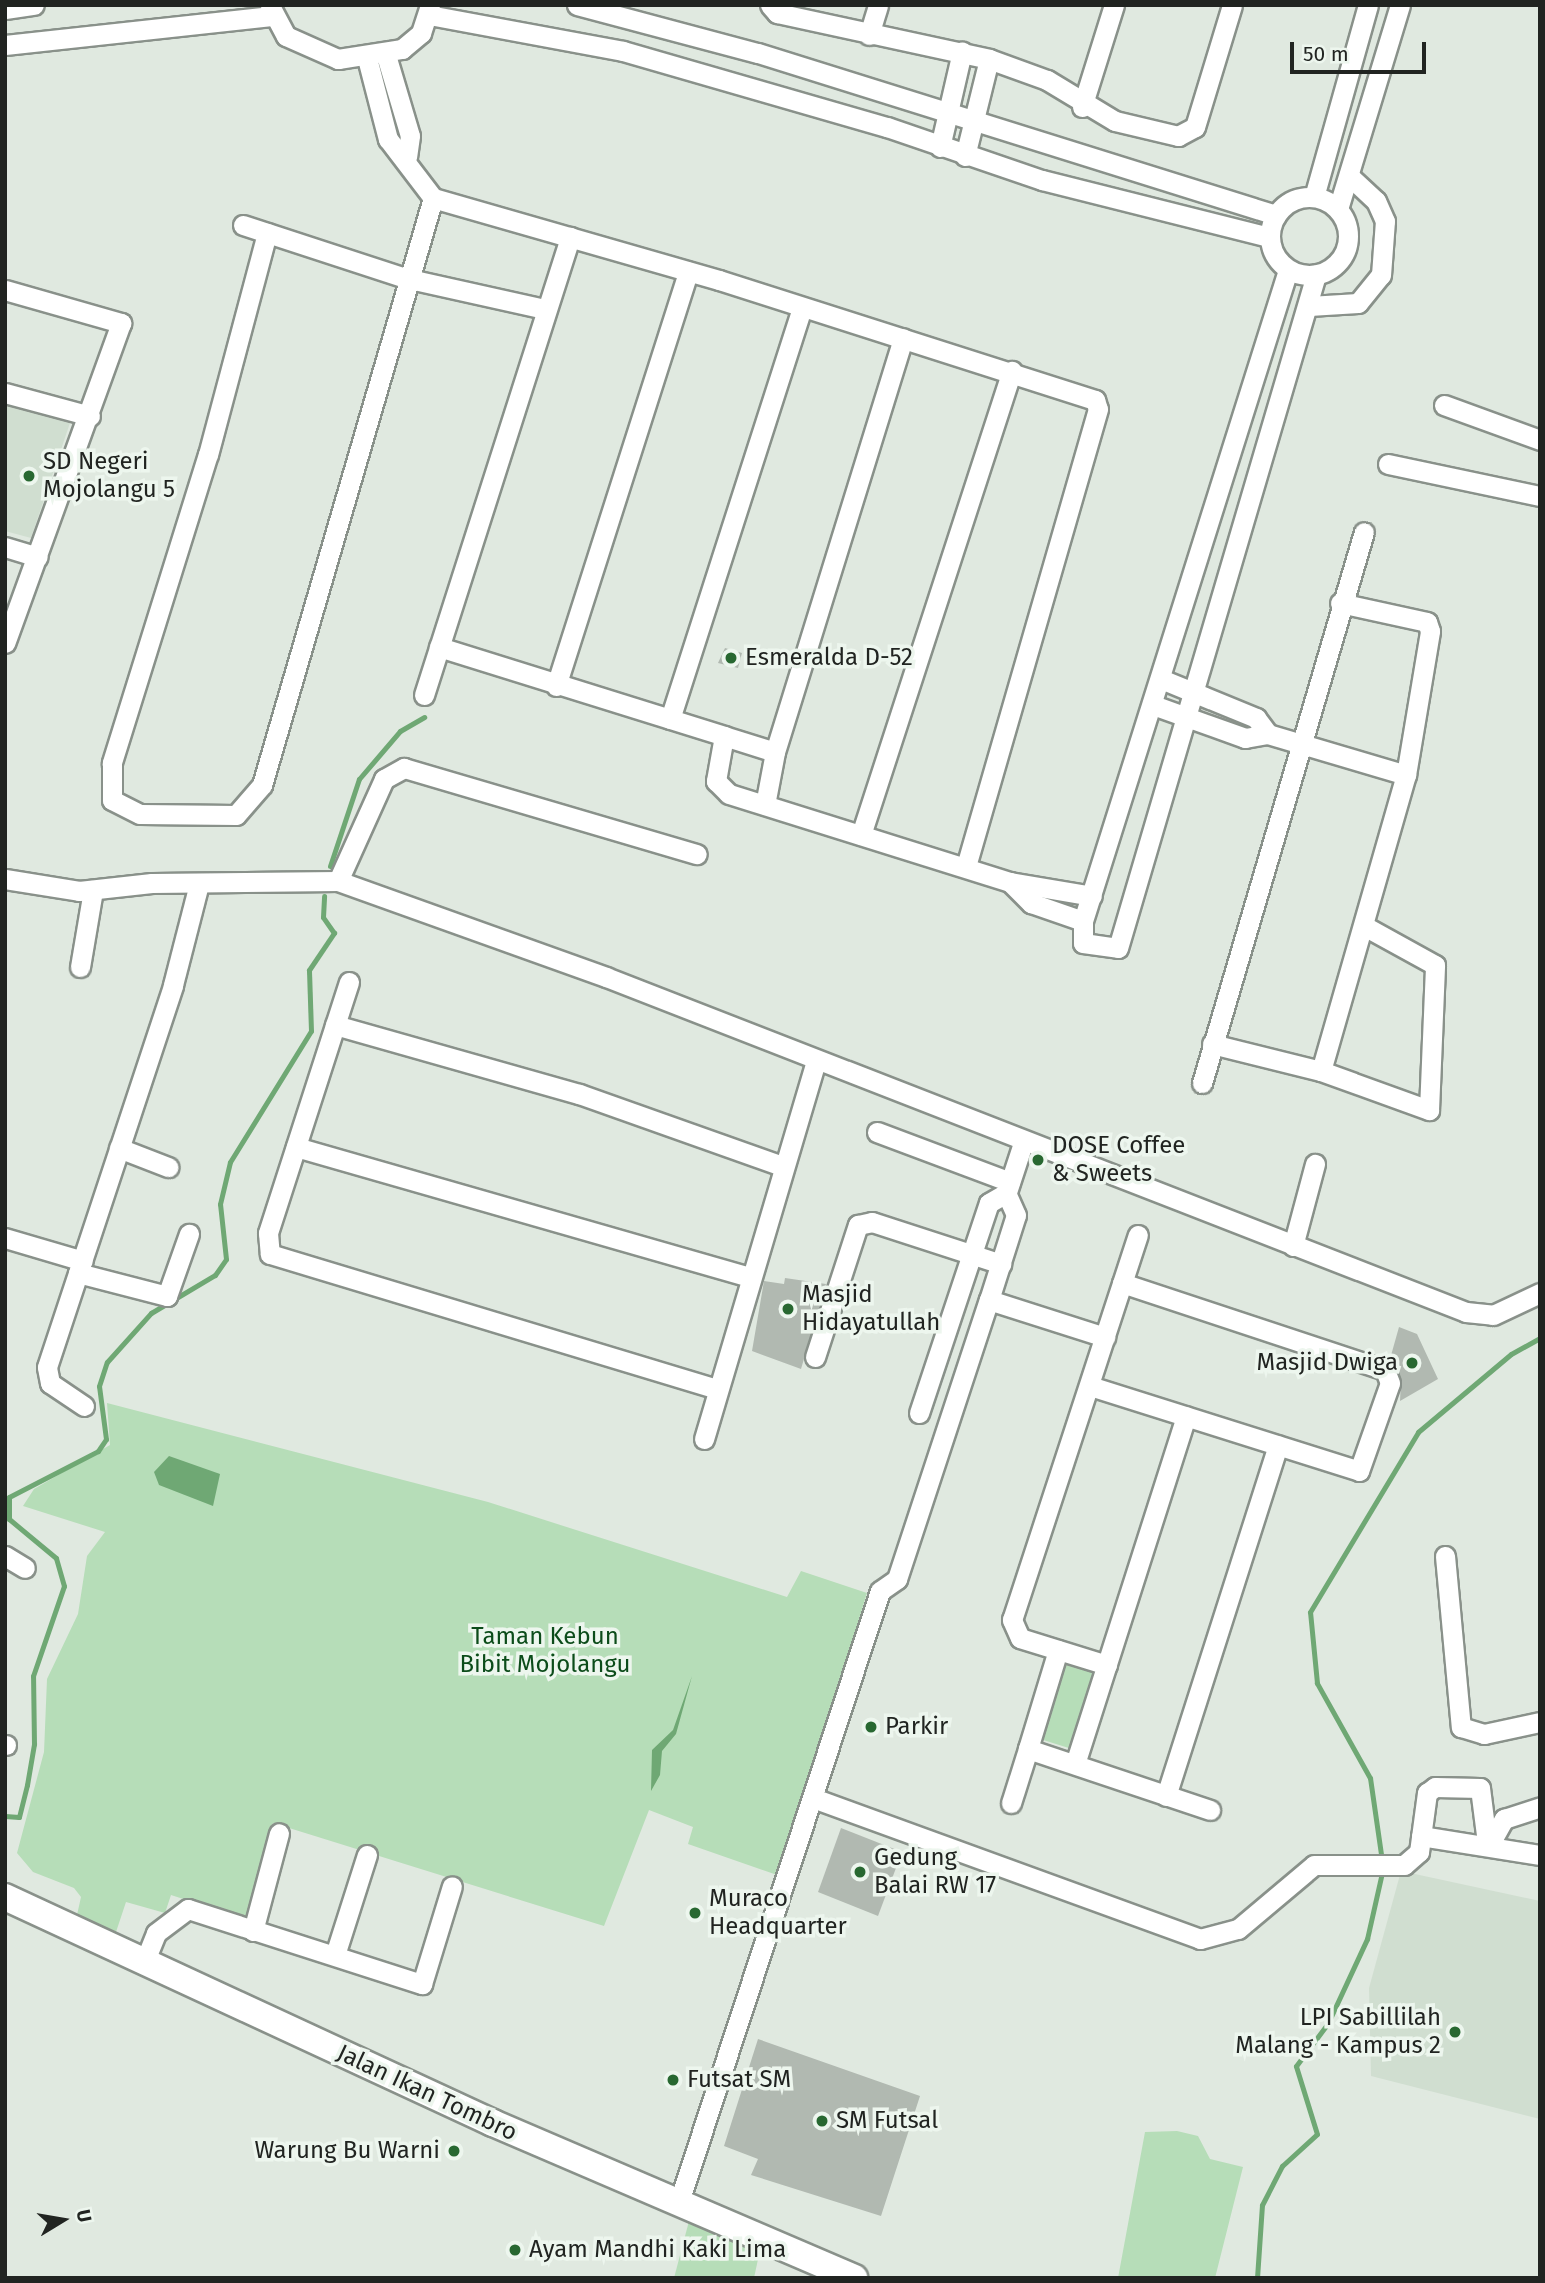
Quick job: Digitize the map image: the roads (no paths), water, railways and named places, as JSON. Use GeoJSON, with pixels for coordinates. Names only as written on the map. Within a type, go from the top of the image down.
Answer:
{"type":"FeatureCollection","features":[{"type":"Feature","properties":{"kind":"street"},"geometry":{"type":"LineString","coordinates":[[5,9],[34,5]]}},
{"type":"Feature","properties":{"kind":"street"},"geometry":{"type":"LineString","coordinates":[[577,5],[947,112],[1276,215]]}},
{"type":"Feature","properties":{"kind":"street"},"geometry":{"type":"LineString","coordinates":[[770,5],[777,13],[989,59],[1047,80],[1082,107],[1115,121],[1185,134],[1200,113],[1232,5]]}},
{"type":"Feature","properties":{"kind":"street"},"geometry":{"type":"LineString","coordinates":[[869,35],[878,5]]}},
{"type":"Feature","properties":{"kind":"street"},"geometry":{"type":"LineString","coordinates":[[1082,107],[1114,5]]}},
{"type":"Feature","properties":{"kind":"street"},"geometry":{"type":"LineString","coordinates":[[1314,197],[1368,5]]}},
{"type":"Feature","properties":{"kind":"street"},"geometry":{"type":"LineString","coordinates":[[5,45],[271,10],[286,36],[317,54],[377,57],[410,44],[430,10],[623,51],[965,156],[1269,237],[1289,270],[1316,275],[1336,265],[1347,246],[1338,209],[1350,177],[1400,5]]}},
{"type":"Feature","properties":{"kind":"street"},"geometry":{"type":"LineString","coordinates":[[940,147],[962,52]]}},
{"type":"Feature","properties":{"kind":"street"},"geometry":{"type":"LineString","coordinates":[[377,57],[388,139],[407,157],[433,198],[570,236],[1089,396],[1098,410],[966,866]]}},
{"type":"Feature","properties":{"kind":"street"},"geometry":{"type":"LineString","coordinates":[[965,156],[989,59]]}},
{"type":"Feature","properties":{"kind":"street"},"geometry":{"type":"LineString","coordinates":[[1309,306],[1358,303],[1381,275],[1385,220],[1376,201],[1350,177]]}},
{"type":"Feature","properties":{"kind":"street"},"geometry":{"type":"LineString","coordinates":[[1269,237],[1276,215],[1293,200],[1314,197],[1338,209]]}},
{"type":"Feature","properties":{"kind":"street"},"geometry":{"type":"LineString","coordinates":[[267,233],[208,454],[112,763],[112,800],[129,811],[236,815],[256,798],[318,608],[405,278],[433,198]]}},
{"type":"Feature","properties":{"kind":"street"},"geometry":{"type":"LineString","coordinates":[[243,225],[405,278],[545,309]]}},
{"type":"Feature","properties":{"kind":"street"},"geometry":{"type":"LineString","coordinates":[[424,695],[570,236]]}},
{"type":"Feature","properties":{"kind":"street"},"geometry":{"type":"LineString","coordinates":[[1289,270],[1083,921],[1083,943],[1117,950],[1196,692],[1316,275]]}},
{"type":"Feature","properties":{"kind":"street"},"geometry":{"type":"LineString","coordinates":[[555,686],[688,272]]}},
{"type":"Feature","properties":{"kind":"street"},"geometry":{"type":"LineString","coordinates":[[5,290],[121,323],[90,416],[5,643]]}},
{"type":"Feature","properties":{"kind":"street"},"geometry":{"type":"LineString","coordinates":[[670,719],[802,308]]}},
{"type":"Feature","properties":{"kind":"street"},"geometry":{"type":"LineString","coordinates":[[765,805],[775,752],[903,338]]}},
{"type":"Feature","properties":{"kind":"street"},"geometry":{"type":"LineString","coordinates":[[861,835],[1012,371]]}},
{"type":"Feature","properties":{"kind":"street"},"geometry":{"type":"LineString","coordinates":[[5,393],[90,416]]}},
{"type":"Feature","properties":{"kind":"street"},"geometry":{"type":"LineString","coordinates":[[1444,405],[1540,440]]}},
{"type":"Feature","properties":{"kind":"street"},"geometry":{"type":"LineString","coordinates":[[1388,464],[1540,496]]}},
{"type":"Feature","properties":{"kind":"street"},"geometry":{"type":"LineString","coordinates":[[1202,1083],[1306,744],[1340,603],[1364,531]]}},
{"type":"Feature","properties":{"kind":"street"},"geometry":{"type":"LineString","coordinates":[[5,547],[38,556]]}},
{"type":"Feature","properties":{"kind":"street"},"geometry":{"type":"LineString","coordinates":[[1321,1071],[1366,927],[1406,775],[1429,625],[1340,603]]}},
{"type":"Feature","properties":{"kind":"street"},"geometry":{"type":"LineString","coordinates":[[439,646],[555,686],[775,752]]}},
{"type":"Feature","properties":{"kind":"street"},"geometry":{"type":"LineString","coordinates":[[1161,679],[1255,718],[1268,734]]}},
{"type":"Feature","properties":{"kind":"street"},"geometry":{"type":"LineString","coordinates":[[1153,705],[1245,738],[1268,734],[1406,775]]}},
{"type":"Feature","properties":{"kind":"street"},"geometry":{"type":"LineString","coordinates":[[724,736],[716,770],[721,790],[1010,882],[1092,896]]}},
{"type":"Feature","properties":{"kind":"street"},"geometry":{"type":"LineString","coordinates":[[338,881],[384,779],[404,768],[697,854]]}},
{"type":"Feature","properties":{"kind":"street"},"geometry":{"type":"LineString","coordinates":[[5,879],[81,891],[198,884],[338,881],[1478,1315],[1506,1310],[1540,1293]]}},
{"type":"Feature","properties":{"kind":"street"},"geometry":{"type":"LineString","coordinates":[[1010,882],[1031,903],[1083,921]]}},
{"type":"Feature","properties":{"kind":"street"},"geometry":{"type":"LineString","coordinates":[[84,1406],[47,1375],[198,884]]}},
{"type":"Feature","properties":{"kind":"street"},"geometry":{"type":"LineString","coordinates":[[80,967],[81,891]]}},
{"type":"Feature","properties":{"kind":"street"},"geometry":{"type":"LineString","coordinates":[[1212,1044],[1321,1071],[1421,1109],[1430,1107],[1435,965],[1366,927]]}},
{"type":"Feature","properties":{"kind":"street"},"geometry":{"type":"LineString","coordinates":[[349,982],[268,1233],[276,1259],[717,1389]]}},
{"type":"Feature","properties":{"kind":"street"},"geometry":{"type":"LineString","coordinates":[[335,1025],[579,1094],[782,1166]]}},
{"type":"Feature","properties":{"kind":"street"},"geometry":{"type":"LineString","coordinates":[[704,1439],[748,1277],[816,1062]]}},
{"type":"Feature","properties":{"kind":"street"},"geometry":{"type":"LineString","coordinates":[[877,1132],[1008,1188]]}},
{"type":"Feature","properties":{"kind":"street"},"geometry":{"type":"LineString","coordinates":[[919,1413],[989,1203],[1008,1188],[1023,1143]]}},
{"type":"Feature","properties":{"kind":"street"},"geometry":{"type":"LineString","coordinates":[[296,1147],[748,1277]]}},
{"type":"Feature","properties":{"kind":"street"},"geometry":{"type":"LineString","coordinates":[[119,1148],[168,1167]]}},
{"type":"Feature","properties":{"kind":"street"},"geometry":{"type":"LineString","coordinates":[[1293,1246],[1315,1164]]}},
{"type":"Feature","properties":{"kind":"street"},"geometry":{"type":"LineString","coordinates":[[678,2205],[880,1591],[897,1579],[1001,1264],[1016,1215],[1008,1188]]}},
{"type":"Feature","properties":{"kind":"street"},"geometry":{"type":"LineString","coordinates":[[815,1357],[858,1225],[872,1222],[1001,1264]]}},
{"type":"Feature","properties":{"kind":"street"},"geometry":{"type":"LineString","coordinates":[[15,1240],[81,1267],[167,1296],[189,1234]]}},
{"type":"Feature","properties":{"kind":"street"},"geometry":{"type":"LineString","coordinates":[[1107,1665],[1015,1635],[1012,1620],[1138,1235]]}},
{"type":"Feature","properties":{"kind":"street"},"geometry":{"type":"LineString","coordinates":[[1090,1386],[1359,1471],[1390,1375],[1122,1283]]}},
{"type":"Feature","properties":{"kind":"street"},"geometry":{"type":"LineString","coordinates":[[989,1300],[1105,1337]]}},
{"type":"Feature","properties":{"kind":"street"},"geometry":{"type":"LineString","coordinates":[[1075,1764],[1186,1416]]}},
{"type":"Feature","properties":{"kind":"street"},"geometry":{"type":"LineString","coordinates":[[1166,1796],[1278,1445]]}},
{"type":"Feature","properties":{"kind":"street"},"geometry":{"type":"LineString","coordinates":[[5,1556],[25,1568]]}},
{"type":"Feature","properties":{"kind":"street"},"geometry":{"type":"LineString","coordinates":[[1444,1556],[1461,1727],[1484,1734],[1540,1722]]}},
{"type":"Feature","properties":{"kind":"street"},"geometry":{"type":"LineString","coordinates":[[1011,1803],[1058,1650]]}},
{"type":"Feature","properties":{"kind":"street"},"geometry":{"type":"LineString","coordinates":[[1028,1749],[1210,1811]]}},
{"type":"Feature","properties":{"kind":"street"},"geometry":{"type":"LineString","coordinates":[[813,1798],[1200,1940],[1238,1929],[1314,1865],[1362,1865],[1384,1870],[1412,1860],[1421,1836],[1427,1793],[1466,1784],[1484,1793],[1489,1843]]}},
{"type":"Feature","properties":{"kind":"street"},"geometry":{"type":"LineString","coordinates":[[1489,1843],[1504,1819],[1540,1807]]}},
{"type":"Feature","properties":{"kind":"street"},"geometry":{"type":"LineString","coordinates":[[253,1931],[279,1833]]}},
{"type":"Feature","properties":{"kind":"street"},"geometry":{"type":"LineString","coordinates":[[1421,1836],[1489,1843],[1540,1855]]}},
{"type":"Feature","properties":{"kind":"street"},"geometry":{"type":"LineString","coordinates":[[335,1955],[367,1855]]}},
{"type":"Feature","properties":{"kind":"street"},"geometry":{"type":"LineString","coordinates":[[144,1963],[156,1933],[182,1910],[422,1983],[452,1886]]}},
{"type":"Feature","properties":{"kind":"street","name":"Jalan Ikan Tombro"},"geometry":{"type":"LineString","coordinates":[[5,1897],[144,1963],[678,2205],[854,2278]]}},
{"type":"Feature","properties":{"kind":"waterway"},"geometry":{"type":"LineString","coordinates":[[330,866],[359,779],[400,731],[424,717]]}},
{"type":"Feature","properties":{"kind":"waterway"},"geometry":{"type":"LineString","coordinates":[[5,1816],[19,1817],[34,1744],[33,1676],[64,1586],[56,1558],[9,1519],[9,1497],[98,1451],[106,1439],[99,1386],[107,1362],[151,1313],[215,1275],[226,1259],[220,1204],[230,1162],[311,1031],[309,970],[334,933],[323,917],[324,896]]}},
{"type":"Feature","properties":{"kind":"waterway"},"geometry":{"type":"LineString","coordinates":[[1257,2278],[1262,2205],[1282,2166],[1317,2134],[1296,2066],[1328,2023],[1367,1939],[1383,1868],[1370,1778],[1317,1683],[1310,1612],[1418,1432],[1511,1354],[1540,1338]]}},
{"type":"Feature","properties":{"kind":"place","name":"SD Negeri Mojolangu 5"},"geometry":{"type":"Point","coordinates":[29,476]}},
{"type":"Feature","properties":{"kind":"place","name":"Esmeralda D-52"},"geometry":{"type":"Point","coordinates":[731,658]}},
{"type":"Feature","properties":{"kind":"place","name":"DOSE Coffee & Sweets"},"geometry":{"type":"Point","coordinates":[1038,1160]}},
{"type":"Feature","properties":{"kind":"place","name":"Masjid Hidayatullah"},"geometry":{"type":"Point","coordinates":[788,1309]}},
{"type":"Feature","properties":{"kind":"place","name":"Masjid Dwiga"},"geometry":{"type":"Point","coordinates":[1412,1363]}},
{"type":"Feature","properties":{"kind":"place","name":"Parkir"},"geometry":{"type":"Point","coordinates":[871,1727]}},
{"type":"Feature","properties":{"kind":"place","name":"Gedung Balai RW 17"},"geometry":{"type":"Point","coordinates":[860,1872]}},
{"type":"Feature","properties":{"kind":"place","name":"Muraco Headquarter"},"geometry":{"type":"Point","coordinates":[695,1913]}},
{"type":"Feature","properties":{"kind":"place","name":"LPI Sabillilah Malang - Kampus 2"},"geometry":{"type":"Point","coordinates":[1455,2032]}},
{"type":"Feature","properties":{"kind":"place","name":"Futsat SM"},"geometry":{"type":"Point","coordinates":[673,2080]}},
{"type":"Feature","properties":{"kind":"place","name":"SM Futsal"},"geometry":{"type":"Point","coordinates":[822,2121]}},
{"type":"Feature","properties":{"kind":"place","name":"Warung Bu Warni"},"geometry":{"type":"Point","coordinates":[454,2151]}},
{"type":"Feature","properties":{"kind":"place","name":"Ayam Mandhi Kaki Lima"},"geometry":{"type":"Point","coordinates":[515,2250]}},
{"type":"Feature","properties":{"kind":"park label","name":"Taman Kebun Bibit Mojolangu"},"geometry":{"type":"Point","coordinates":[545,1651]}}]}
